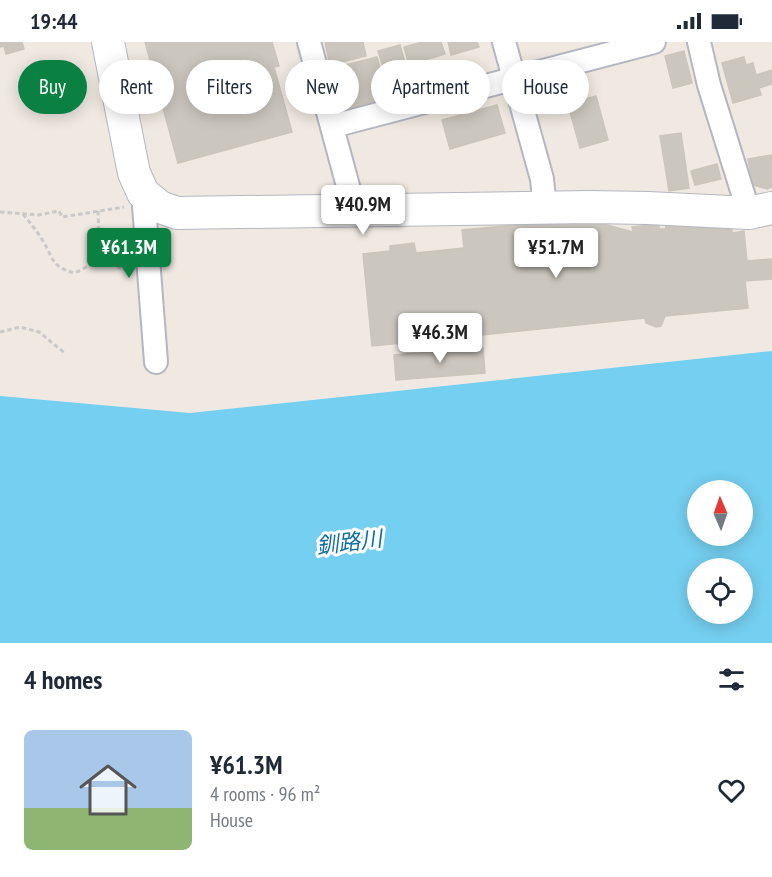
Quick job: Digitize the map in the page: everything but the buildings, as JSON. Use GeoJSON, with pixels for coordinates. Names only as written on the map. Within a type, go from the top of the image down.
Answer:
{"type":"FeatureCollection","features":[{"type":"Feature","properties":{"kind":"street"},"geometry":{"type":"LineString","coordinates":[[108,42],[134,173],[143,199],[156,362]]}},
{"type":"Feature","properties":{"kind":"street"},"geometry":{"type":"LineString","coordinates":[[309,42],[355,212]]}},
{"type":"Feature","properties":{"kind":"street"},"geometry":{"type":"LineString","coordinates":[[504,42],[509,60]]}},
{"type":"Feature","properties":{"kind":"street"},"geometry":{"type":"LineString","coordinates":[[586,60],[654,42]]}},
{"type":"Feature","properties":{"kind":"street"},"geometry":{"type":"LineString","coordinates":[[143,199],[177,213],[545,208],[760,210],[709,85],[699,42]]}},
{"type":"Feature","properties":{"kind":"street"},"geometry":{"type":"LineString","coordinates":[[333,126],[502,82]]}},
{"type":"Feature","properties":{"kind":"street"},"geometry":{"type":"LineString","coordinates":[[524,114],[542,179],[545,208]]}},
{"type":"Feature","properties":{"kind":"path"},"geometry":{"type":"LineString","coordinates":[[0,213],[38,215],[59,211],[62,217],[98,212],[143,199]]}},
{"type":"Feature","properties":{"kind":"path"},"geometry":{"type":"LineString","coordinates":[[98,212],[100,260]]}},
{"type":"Feature","properties":{"kind":"path"},"geometry":{"type":"LineString","coordinates":[[23,214],[44,243],[54,264],[62,270],[75,273],[100,260]]}},
{"type":"Feature","properties":{"kind":"path"},"geometry":{"type":"LineString","coordinates":[[100,260],[149,276]]}},
{"type":"Feature","properties":{"kind":"path"},"geometry":{"type":"LineString","coordinates":[[0,332],[20,327],[39,332],[66,354]]}},
{"type":"Feature","properties":{"kind":"water","name":"釧路川"},"geometry":{"type":"Polygon","coordinates":[[[772,351],[772,643],[0,643],[0,396],[190,413],[772,351]]]}}]}
